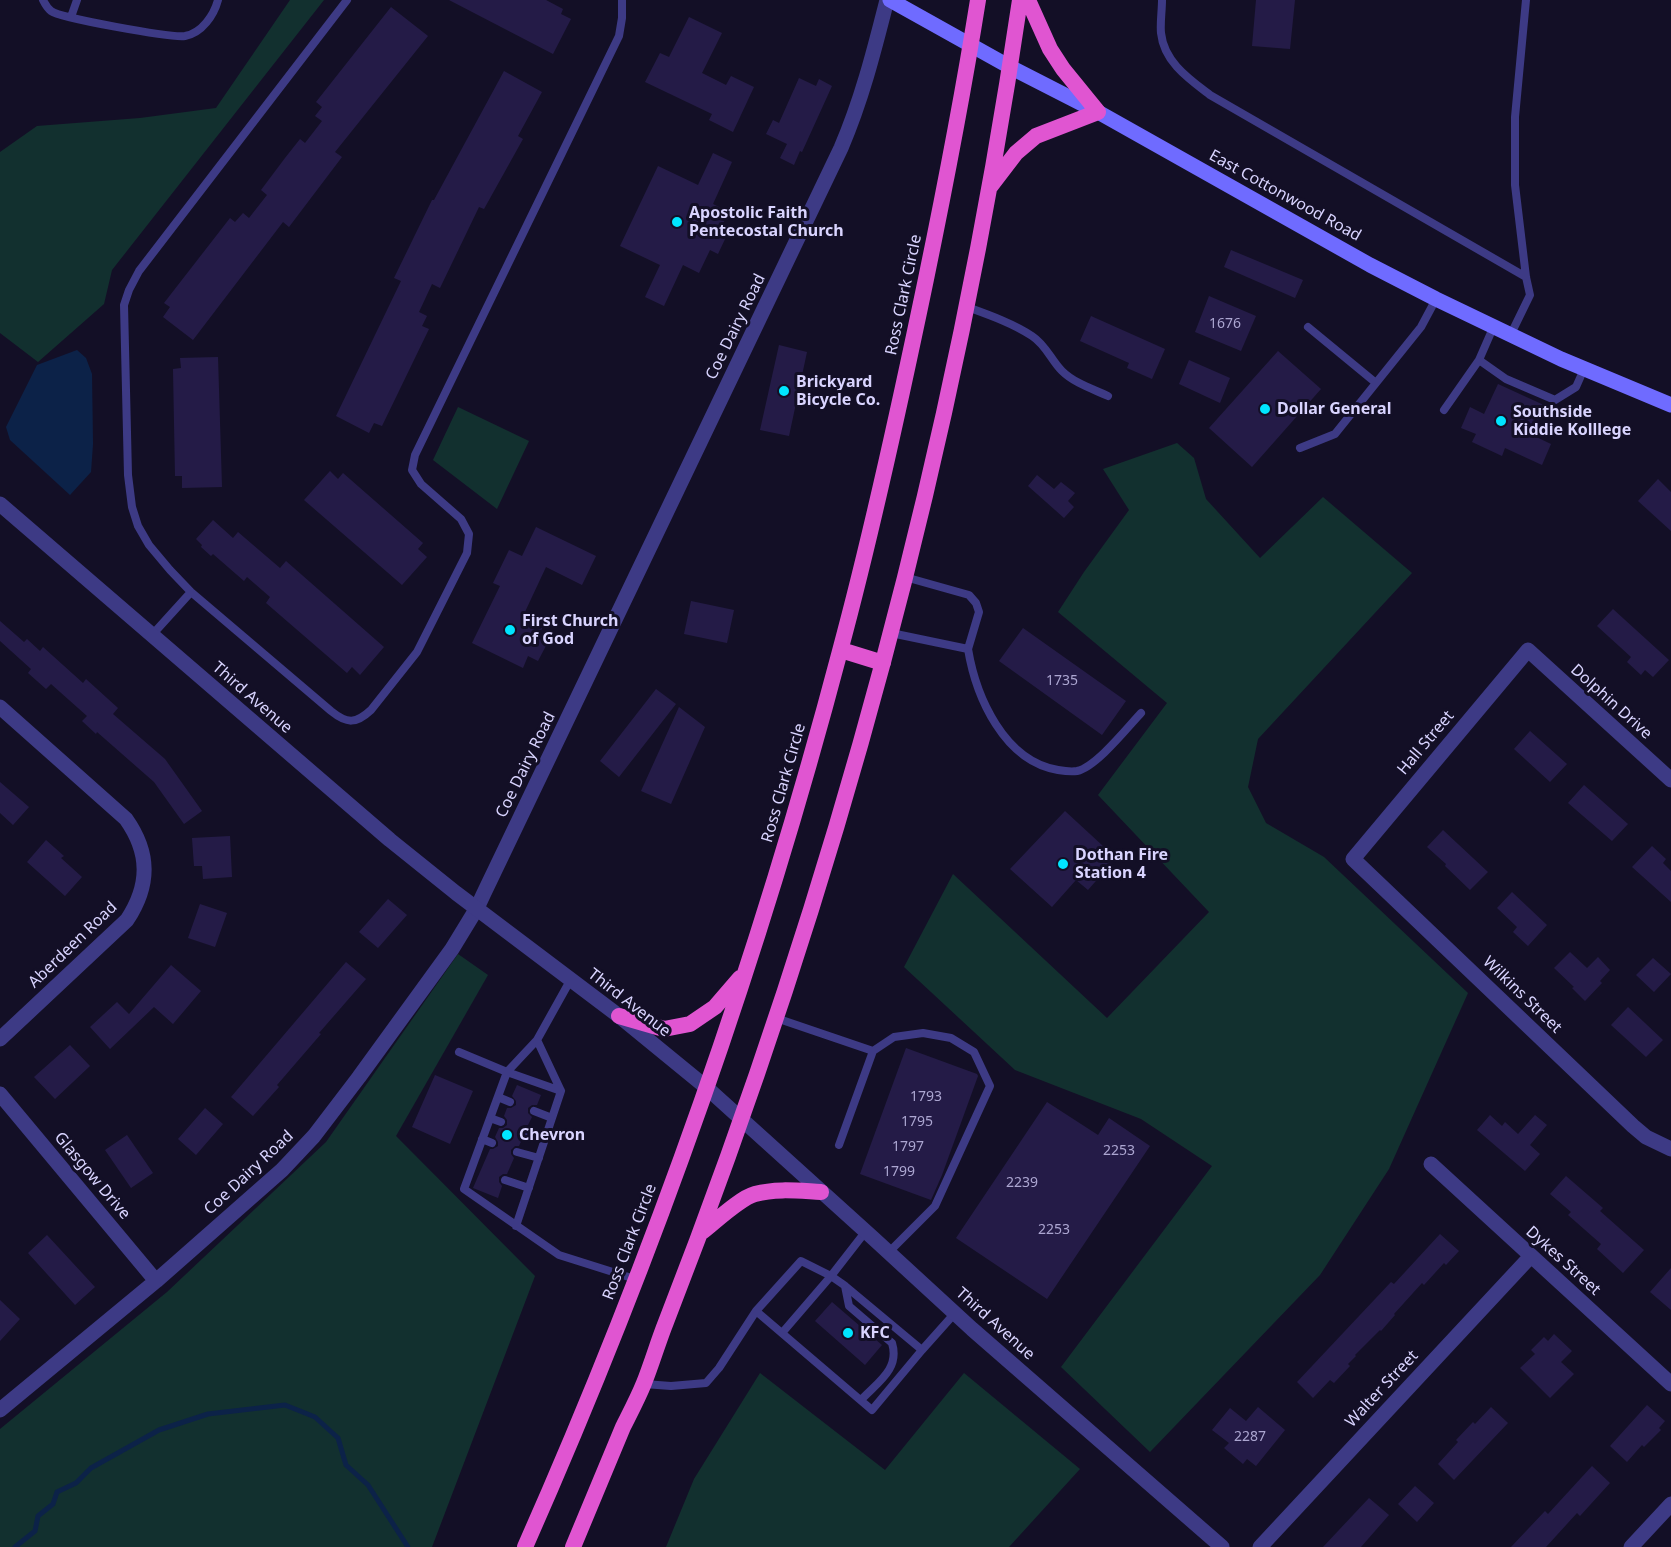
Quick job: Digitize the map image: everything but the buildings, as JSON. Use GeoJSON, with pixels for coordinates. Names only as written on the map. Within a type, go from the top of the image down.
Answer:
{"type":"FeatureCollection","features":[{"type":"Feature","properties":{"kind":"highway","name":"Ross Clark Circle"},"geometry":{"type":"LineString","coordinates":[[525,1547],[558,1472],[635,1279],[707,1089],[799,798],[841,650],[887,461],[947,174],[978,0]]}},
{"type":"Feature","properties":{"kind":"highway"},"geometry":{"type":"LineString","coordinates":[[573,1547],[644,1384],[701,1233],[776,1018],[842,810],[905,577],[967,307],[1020,0]]}},
{"type":"Feature","properties":{"kind":"highway"},"geometry":{"type":"LineString","coordinates":[[989,189],[1016,153],[1036,136],[1098,112],[1050,49],[1028,0]]}},
{"type":"Feature","properties":{"kind":"highway"},"geometry":{"type":"LineString","coordinates":[[841,650],[883,663]]}},
{"type":"Feature","properties":{"kind":"highway"},"geometry":{"type":"LineString","coordinates":[[619,1016],[664,1029],[690,1024],[715,1007],[744,973]]}},
{"type":"Feature","properties":{"kind":"highway"},"geometry":{"type":"LineString","coordinates":[[701,1233],[753,1194],[780,1190],[821,1192]]}},
{"type":"Feature","properties":{"kind":"main road","name":"East Cottonwood Road"},"geometry":{"type":"LineString","coordinates":[[889,0],[1010,67],[1098,112],[1370,265],[1510,336],[1671,405]]}},
{"type":"Feature","properties":{"kind":"street","name":"Coe Dairy Road"},"geometry":{"type":"LineString","coordinates":[[0,1410],[156,1281],[282,1170],[314,1136],[452,949],[477,908],[841,148],[854,119],[889,0]]}},
{"type":"Feature","properties":{"kind":"street","name":"Third Avenue"},"geometry":{"type":"LineString","coordinates":[[0,504],[390,840],[619,1016],[707,1089],[955,1313],[1222,1547]]}},
{"type":"Feature","properties":{"kind":"street","name":"Dolphin Drive"},"geometry":{"type":"LineString","coordinates":[[1528,650],[1671,780]]}},
{"type":"Feature","properties":{"kind":"street","name":"Hall Street"},"geometry":{"type":"LineString","coordinates":[[1353,859],[1528,650]]}},
{"type":"Feature","properties":{"kind":"street","name":"Aberdeen Road"},"geometry":{"type":"LineString","coordinates":[[0,707],[126,819],[140,843],[144,871],[140,897],[127,920],[0,1038]]}},
{"type":"Feature","properties":{"kind":"street","name":"Wilkins Street"},"geometry":{"type":"LineString","coordinates":[[1353,859],[1633,1126],[1646,1137],[1671,1149]]}},
{"type":"Feature","properties":{"kind":"street","name":"Glasgow Drive"},"geometry":{"type":"LineString","coordinates":[[0,1094],[156,1281]]}},
{"type":"Feature","properties":{"kind":"street","name":"Dykes Street"},"geometry":{"type":"LineString","coordinates":[[1431,1164],[1671,1384]]}},
{"type":"Feature","properties":{"kind":"street","name":"Walter Street"},"geometry":{"type":"LineString","coordinates":[[1260,1547],[1531,1256]]}},
{"type":"Feature","properties":{"kind":"street"},"geometry":{"type":"LineString","coordinates":[[1631,1547],[1671,1504]]}},
{"type":"Feature","properties":{"kind":"lane"},"geometry":{"type":"LineString","coordinates":[[43,0],[52,12],[71,17],[154,33],[185,36],[203,26],[215,11],[219,0]]}},
{"type":"Feature","properties":{"kind":"lane"},"geometry":{"type":"LineString","coordinates":[[71,17],[77,0]]}},
{"type":"Feature","properties":{"kind":"lane"},"geometry":{"type":"LineString","coordinates":[[347,0],[139,271],[124,305],[128,475],[132,507],[138,526],[149,545],[191,592],[340,718],[352,721],[362,718],[371,710],[417,652],[467,553],[469,534],[461,519],[421,484],[412,470],[415,455],[619,36],[622,0]]}},
{"type":"Feature","properties":{"kind":"lane"},"geometry":{"type":"LineString","coordinates":[[1162,0],[1161,35],[1170,59],[1189,79],[1210,95],[1526,278]]}},
{"type":"Feature","properties":{"kind":"lane"},"geometry":{"type":"LineString","coordinates":[[1510,336],[1530,295],[1515,185],[1515,117],[1526,0]]}},
{"type":"Feature","properties":{"kind":"lane"},"geometry":{"type":"LineString","coordinates":[[1300,448],[1335,434],[1421,327],[1436,299]]}},
{"type":"Feature","properties":{"kind":"lane"},"geometry":{"type":"LineString","coordinates":[[967,307],[1015,326],[1033,336],[1045,346],[1063,372],[1108,396]]}},
{"type":"Feature","properties":{"kind":"lane"},"geometry":{"type":"LineString","coordinates":[[1308,327],[1376,383]]}},
{"type":"Feature","properties":{"kind":"lane"},"geometry":{"type":"LineString","coordinates":[[1444,410],[1479,360],[1493,328]]}},
{"type":"Feature","properties":{"kind":"lane"},"geometry":{"type":"LineString","coordinates":[[1479,360],[1506,379],[1556,400],[1576,387],[1584,369]]}},
{"type":"Feature","properties":{"kind":"lane"},"geometry":{"type":"LineString","coordinates":[[905,577],[969,595],[976,603],[979,612],[968,649],[971,670],[990,714],[1001,732],[1014,748],[1028,758],[1047,768],[1077,771],[1090,765],[1141,713]]}},
{"type":"Feature","properties":{"kind":"lane"},"geometry":{"type":"LineString","coordinates":[[152,635],[191,592]]}},
{"type":"Feature","properties":{"kind":"lane"},"geometry":{"type":"LineString","coordinates":[[891,633],[968,649]]}},
{"type":"Feature","properties":{"kind":"lane"},"geometry":{"type":"LineString","coordinates":[[571,979],[537,1041],[507,1072],[464,1189],[560,1256],[635,1279]]}},
{"type":"Feature","properties":{"kind":"lane"},"geometry":{"type":"LineString","coordinates":[[776,1018],[873,1051]]}},
{"type":"Feature","properties":{"kind":"lane"},"geometry":{"type":"LineString","coordinates":[[839,1145],[873,1051],[894,1036],[924,1033],[951,1038],[974,1052],[990,1086],[935,1206],[889,1252]]}},
{"type":"Feature","properties":{"kind":"lane"},"geometry":{"type":"LineString","coordinates":[[516,1226],[561,1091],[537,1041]]}},
{"type":"Feature","properties":{"kind":"lane"},"geometry":{"type":"LineString","coordinates":[[459,1052],[561,1091]]}},
{"type":"Feature","properties":{"kind":"lane"},"geometry":{"type":"LineString","coordinates":[[498,1097],[510,1102]]}},
{"type":"Feature","properties":{"kind":"lane"},"geometry":{"type":"LineString","coordinates":[[534,1111],[552,1118]]}},
{"type":"Feature","properties":{"kind":"lane"},"geometry":{"type":"LineString","coordinates":[[490,1118],[501,1122]]}},
{"type":"Feature","properties":{"kind":"lane"},"geometry":{"type":"LineString","coordinates":[[526,1131],[545,1138]]}},
{"type":"Feature","properties":{"kind":"lane"},"geometry":{"type":"LineString","coordinates":[[482,1139],[492,1143]]}},
{"type":"Feature","properties":{"kind":"lane"},"geometry":{"type":"LineString","coordinates":[[517,1152],[538,1158]]}},
{"type":"Feature","properties":{"kind":"lane"},"geometry":{"type":"LineString","coordinates":[[472,1166],[481,1170]]}},
{"type":"Feature","properties":{"kind":"lane"},"geometry":{"type":"LineString","coordinates":[[505,1180],[529,1188]]}},
{"type":"Feature","properties":{"kind":"lane"},"geometry":{"type":"LineString","coordinates":[[782,1333],[866,1232]]}},
{"type":"Feature","properties":{"kind":"lane"},"geometry":{"type":"LineString","coordinates":[[644,1384],[671,1386],[706,1383],[719,1368],[756,1311],[801,1261],[844,1285],[922,1350]]}},
{"type":"Feature","properties":{"kind":"lane"},"geometry":{"type":"LineString","coordinates":[[844,1285],[849,1306],[892,1343],[895,1351],[889,1370],[861,1400]]}},
{"type":"Feature","properties":{"kind":"lane"},"geometry":{"type":"LineString","coordinates":[[756,1311],[872,1410],[955,1313]]}},
{"type":"Feature","properties":{"kind":"green space"},"geometry":{"type":"Polygon","coordinates":[[[290,0],[324,0],[112,270],[104,304],[38,362],[0,333],[0,152],[37,126],[140,118],[216,108],[290,0]]]}},
{"type":"Feature","properties":{"kind":"green space"},"geometry":{"type":"Polygon","coordinates":[[[458,407],[529,441],[497,509],[433,460],[458,407]]]}},
{"type":"Feature","properties":{"kind":"green space"},"geometry":{"type":"Polygon","coordinates":[[[1177,443],[1194,458],[1206,499],[1260,558],[1323,497],[1412,573],[1258,739],[1248,787],[1266,823],[1324,857],[1468,993],[1389,1169],[1320,1275],[1150,1452],[1061,1367],[1212,1166],[1141,1119],[1015,1070],[904,967],[953,874],[1107,1018],[1209,912],[1098,795],[1167,703],[1058,612],[1129,510],[1103,469],[1177,443]]]}},
{"type":"Feature","properties":{"kind":"green space"},"geometry":{"type":"Polygon","coordinates":[[[458,954],[488,975],[396,1136],[535,1276],[432,1547],[0,1547],[0,1429],[167,1292],[326,1142],[458,954]]]}},
{"type":"Feature","properties":{"kind":"green space"},"geometry":{"type":"Polygon","coordinates":[[[760,1373],[885,1470],[964,1373],[1080,1469],[1009,1547],[666,1547],[694,1479],[760,1373]]]}},
{"type":"Feature","properties":{"kind":"water"},"geometry":{"type":"Polygon","coordinates":[[[77,350],[86,358],[92,374],[93,444],[91,472],[70,495],[10,440],[6,427],[37,365],[77,350]]]}},
{"type":"Feature","properties":{"kind":"waterway"},"geometry":{"type":"LineString","coordinates":[[15,1547],[35,1531],[38,1516],[53,1504],[57,1492],[76,1483],[91,1468],[159,1430],[208,1414],[285,1405],[315,1417],[338,1438],[346,1465],[368,1485],[408,1547]]}},
{"type":"Feature","properties":{"kind":"place","name":"Apostolic Faith Pentecostal Church"},"geometry":{"type":"Point","coordinates":[677,222]}},
{"type":"Feature","properties":{"kind":"place","name":"Brickyard Bicycle Co."},"geometry":{"type":"Point","coordinates":[784,391]}},
{"type":"Feature","properties":{"kind":"place","name":"Dollar General"},"geometry":{"type":"Point","coordinates":[1265,409]}},
{"type":"Feature","properties":{"kind":"place","name":"Southside Kiddie Kolllege"},"geometry":{"type":"Point","coordinates":[1501,421]}},
{"type":"Feature","properties":{"kind":"place","name":"First Church of God"},"geometry":{"type":"Point","coordinates":[510,630]}},
{"type":"Feature","properties":{"kind":"place","name":"Dothan Fire Station 4"},"geometry":{"type":"Point","coordinates":[1063,864]}},
{"type":"Feature","properties":{"kind":"place","name":"Chevron"},"geometry":{"type":"Point","coordinates":[507,1135]}},
{"type":"Feature","properties":{"kind":"place","name":"KFC"},"geometry":{"type":"Point","coordinates":[848,1333]}}]}
